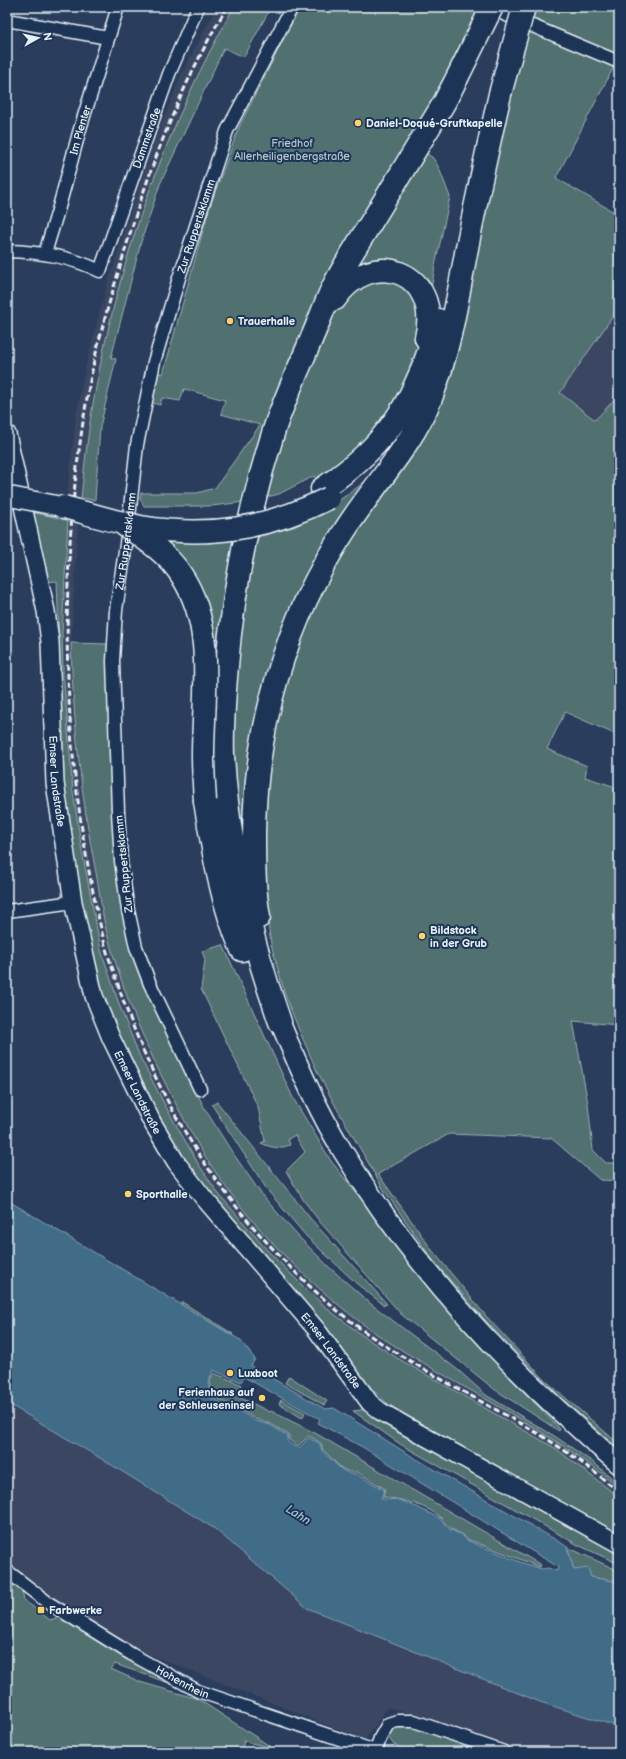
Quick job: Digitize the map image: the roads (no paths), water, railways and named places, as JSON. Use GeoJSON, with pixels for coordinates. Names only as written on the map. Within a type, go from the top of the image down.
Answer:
{"type":"FeatureCollection","features":[{"type":"Feature","properties":{"kind":"highway"},"geometry":{"type":"LineString","coordinates":[[280,1022],[261,970],[235,864],[227,810],[223,753],[224,698],[228,642],[236,587],[248,525],[276,426],[295,374],[318,324],[332,288],[444,103],[492,7]]}},
{"type":"Feature","properties":{"kind":"highway"},"geometry":{"type":"LineString","coordinates":[[280,1022],[258,912],[254,849],[256,786],[261,748],[272,695],[290,639],[314,585],[344,532],[400,453],[421,420],[437,383],[449,339],[475,206],[493,92],[509,7]]}},
{"type":"Feature","properties":{"kind":"highway"},"geometry":{"type":"LineString","coordinates":[[64,507],[120,522],[160,530],[202,532],[244,528],[288,517],[326,493],[338,478],[366,455],[396,420],[421,376],[443,303],[472,153],[524,7]]}},
{"type":"Feature","properties":{"kind":"highway"},"geometry":{"type":"LineString","coordinates":[[318,324],[345,287],[356,277],[369,272],[382,270],[395,271],[407,276],[416,284],[428,308],[428,324],[421,356],[396,420]]}},
{"type":"Feature","properties":{"kind":"highway"},"geometry":{"type":"LineString","coordinates":[[64,507],[183,520],[220,519],[242,517],[280,507],[346,486],[373,463],[405,426],[430,385],[449,339]]}},
{"type":"Feature","properties":{"kind":"highway"},"geometry":{"type":"LineString","coordinates":[[120,522],[154,545],[169,559],[182,576],[198,612],[204,648],[203,755],[205,801],[213,852],[220,882],[238,941],[257,982],[280,1022]]}},
{"type":"Feature","properties":{"kind":"main road"},"geometry":{"type":"LineString","coordinates":[[7,496],[64,507]]}},
{"type":"Feature","properties":{"kind":"main road"},"geometry":{"type":"LineString","coordinates":[[280,1022],[316,1103],[341,1149],[379,1208],[420,1262],[463,1314],[509,1364],[558,1411],[619,1464]]}},
{"type":"Feature","properties":{"kind":"street","name":"Im Plenter"},"geometry":{"type":"LineString","coordinates":[[45,253],[80,128],[118,7]]}},
{"type":"Feature","properties":{"kind":"street","name":"Dammstraße"},"geometry":{"type":"LineString","coordinates":[[45,253],[87,265],[100,271],[169,74],[198,7]]}},
{"type":"Feature","properties":{"kind":"street","name":"Zur Ruppertsklamm"},"geometry":{"type":"LineString","coordinates":[[200,1089],[150,984],[136,946],[128,910],[121,861],[118,812],[113,661],[116,610],[126,544],[137,445],[156,355],[227,131],[292,7]]}},
{"type":"Feature","properties":{"kind":"street"},"geometry":{"type":"LineString","coordinates":[[486,7],[619,62]]}},
{"type":"Feature","properties":{"kind":"street"},"geometry":{"type":"LineString","coordinates":[[7,20],[108,38]]}},
{"type":"Feature","properties":{"kind":"street"},"geometry":{"type":"LineString","coordinates":[[7,251],[45,253]]}},
{"type":"Feature","properties":{"kind":"street","name":"Emser Landstraße"},"geometry":{"type":"LineString","coordinates":[[7,434],[47,619],[50,642],[55,783],[73,902],[94,996],[111,1038],[152,1122],[176,1162],[203,1197],[316,1329],[370,1402],[380,1411],[412,1430],[619,1544]]}},
{"type":"Feature","properties":{"kind":"street"},"geometry":{"type":"LineString","coordinates":[[7,911],[73,902]]}},
{"type":"Feature","properties":{"kind":"street","name":"Hohenrhein"},"geometry":{"type":"LineString","coordinates":[[7,1571],[47,1602],[131,1654],[198,1691],[377,1752]]}},
{"type":"Feature","properties":{"kind":"street"},"geometry":{"type":"LineString","coordinates":[[377,1752],[380,1738],[388,1724],[397,1721],[414,1721],[504,1752]]}},
{"type":"Feature","properties":{"kind":"water","name":"Lahn"},"geometry":{"type":"Polygon","coordinates":[[[7,1200],[240,1340],[255,1359],[251,1366],[325,1409],[334,1408],[413,1457],[563,1544],[567,1547],[574,1570],[588,1568],[591,1577],[619,1582],[619,1727],[540,1702],[307,1608],[215,1529],[7,1403],[7,1200]],[[213,1370],[209,1380],[209,1397],[239,1411],[255,1421],[270,1425],[288,1436],[287,1441],[299,1448],[309,1438],[320,1444],[322,1451],[341,1469],[349,1474],[356,1474],[384,1490],[381,1499],[399,1500],[417,1507],[439,1518],[449,1529],[462,1535],[466,1540],[520,1562],[542,1569],[548,1568],[557,1571],[558,1567],[364,1448],[318,1423],[320,1419],[244,1377],[241,1382],[213,1370]]]}},
{"type":"Feature","properties":{"kind":"railway"},"geometry":{"type":"LineString","coordinates":[[227,7],[210,36],[180,97],[143,192],[114,286],[98,346],[91,376],[80,446],[72,516],[68,587],[68,659],[71,730],[78,801],[89,872],[106,947],[133,1027],[165,1096],[184,1130],[226,1194],[276,1252],[318,1294],[364,1331],[425,1370],[545,1438],[596,1473],[619,1492]]}},
{"type":"Feature","properties":{"kind":"place","name":"Daniel-Doqué-Gruftkapelle"},"geometry":{"type":"Point","coordinates":[358,123]}},
{"type":"Feature","properties":{"kind":"place","name":"Trauerhalle"},"geometry":{"type":"Point","coordinates":[230,321]}},
{"type":"Feature","properties":{"kind":"place","name":"Bildstock in der Grub"},"geometry":{"type":"Point","coordinates":[422,936]}},
{"type":"Feature","properties":{"kind":"place","name":"Sporthalle"},"geometry":{"type":"Point","coordinates":[128,1194]}},
{"type":"Feature","properties":{"kind":"place","name":"Luxboot"},"geometry":{"type":"Point","coordinates":[230,1373]}},
{"type":"Feature","properties":{"kind":"place","name":"Ferienhaus auf der Schleuseninsel"},"geometry":{"type":"Point","coordinates":[262,1398]}},
{"type":"Feature","properties":{"kind":"place","name":"Farbwerke"},"geometry":{"type":"Point","coordinates":[41,1610]}},
{"type":"Feature","properties":{"kind":"park label","name":"Friedhof Allerheiligenbergstraße"},"geometry":{"type":"Point","coordinates":[292,149]}}]}
